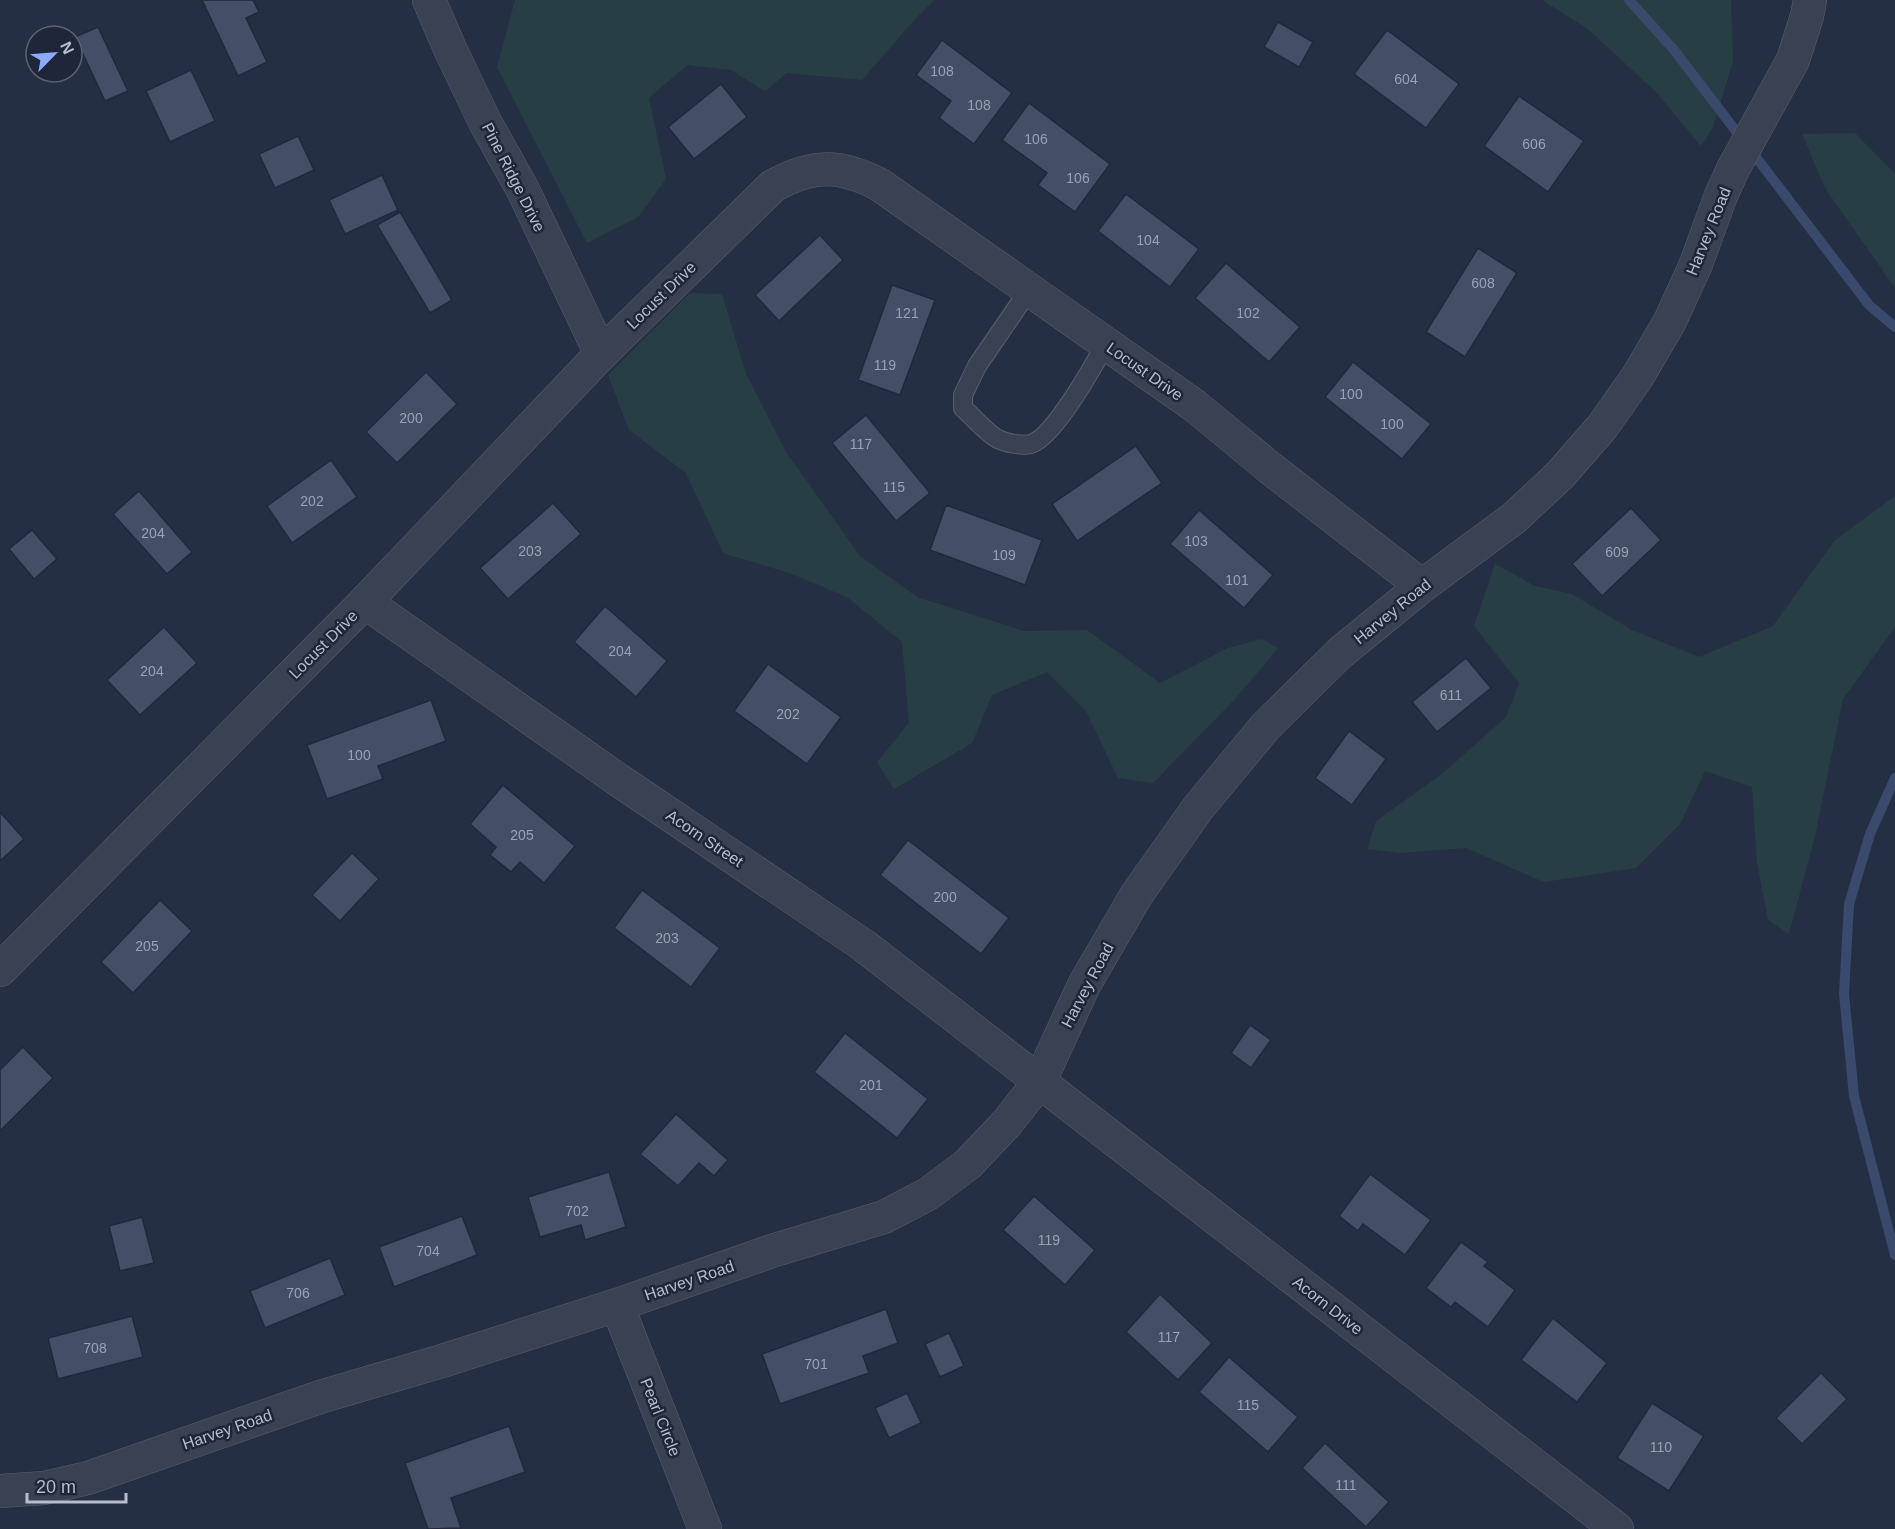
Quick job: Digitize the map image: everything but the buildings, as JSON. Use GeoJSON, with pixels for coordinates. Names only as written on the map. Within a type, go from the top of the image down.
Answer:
{"type":"FeatureCollection","features":[{"type":"Feature","properties":{"kind":"street","name":"Pine Ridge Drive"},"geometry":{"type":"LineString","coordinates":[[429,0],[485,122],[523,190],[601,354]]}},
{"type":"Feature","properties":{"kind":"street","name":"Harvey Road"},"geometry":{"type":"LineString","coordinates":[[0,1491],[44,1488],[88,1478],[320,1397],[442,1361],[616,1305],[775,1250],[884,1217],[928,1194],[968,1164],[1006,1124],[1040,1081],[1084,986],[1137,894],[1198,808],[1265,728],[1340,653],[1422,586],[1514,518],[1560,475],[1602,427],[1638,376],[1670,321],[1703,246],[1732,169],[1793,60],[1810,0]]}},
{"type":"Feature","properties":{"kind":"street","name":"Locust Drive"},"geometry":{"type":"LineString","coordinates":[[0,970],[364,602],[601,354],[773,186],[792,175],[814,169],[838,169],[860,175],[880,185],[1195,406],[1270,468],[1422,586]]}},
{"type":"Feature","properties":{"kind":"street","name":"Acorn Street"},"geometry":{"type":"LineString","coordinates":[[364,602],[620,781],[863,945],[1040,1081]]}},
{"type":"Feature","properties":{"kind":"street","name":"Acorn Drive"},"geometry":{"type":"LineString","coordinates":[[1040,1081],[1617,1529]]}},
{"type":"Feature","properties":{"kind":"street","name":"Pearl Circle"},"geometry":{"type":"LineString","coordinates":[[616,1305],[705,1529]]}},
{"type":"Feature","properties":{"kind":"lane"},"geometry":{"type":"LineString","coordinates":[[1029,290],[977,366],[963,395],[963,408],[997,439],[1031,444],[1043,435],[1083,386],[1106,344]]}},
{"type":"Feature","properties":{"kind":"shaded area"},"geometry":{"type":"Polygon","coordinates":[[[515,0],[934,0],[862,80],[787,73],[765,91],[731,70],[687,65],[649,98],[666,179],[638,217],[587,243],[497,67],[515,0]]]}},
{"type":"Feature","properties":{"kind":"shaded area"},"geometry":{"type":"Polygon","coordinates":[[[1542,0],[1731,0],[1733,61],[1713,127],[1701,146],[1657,93],[1588,29],[1542,0]]]}},
{"type":"Feature","properties":{"kind":"shaded area"},"geometry":{"type":"Polygon","coordinates":[[[1855,133],[1895,174],[1895,288],[1825,188],[1802,134],[1855,133]]]}},
{"type":"Feature","properties":{"kind":"shaded area"},"geometry":{"type":"Polygon","coordinates":[[[690,293],[722,294],[746,374],[786,452],[860,556],[917,597],[1024,631],[1087,630],[1160,683],[1228,648],[1262,639],[1278,648],[1236,698],[1153,783],[1118,778],[1086,711],[1047,672],[992,695],[972,743],[894,789],[877,762],[909,723],[902,642],[847,597],[792,574],[723,553],[686,473],[629,430],[608,375],[690,293]]]}},
{"type":"Feature","properties":{"kind":"shaded area"},"geometry":{"type":"Polygon","coordinates":[[[1895,496],[1895,627],[1843,699],[1815,836],[1789,934],[1768,920],[1757,863],[1752,787],[1705,771],[1680,824],[1636,868],[1544,882],[1466,848],[1401,853],[1367,849],[1376,821],[1442,774],[1506,717],[1519,683],[1474,626],[1495,564],[1535,586],[1572,594],[1632,630],[1699,657],[1773,626],[1835,540],[1895,496]]]}},
{"type":"Feature","properties":{"kind":"waterway"},"geometry":{"type":"LineString","coordinates":[[1629,0],[1674,50],[1869,305],[1895,327]]}},
{"type":"Feature","properties":{"kind":"waterway"},"geometry":{"type":"LineString","coordinates":[[1895,778],[1870,834],[1849,904],[1844,994],[1854,1096],[1895,1255]]}}]}
